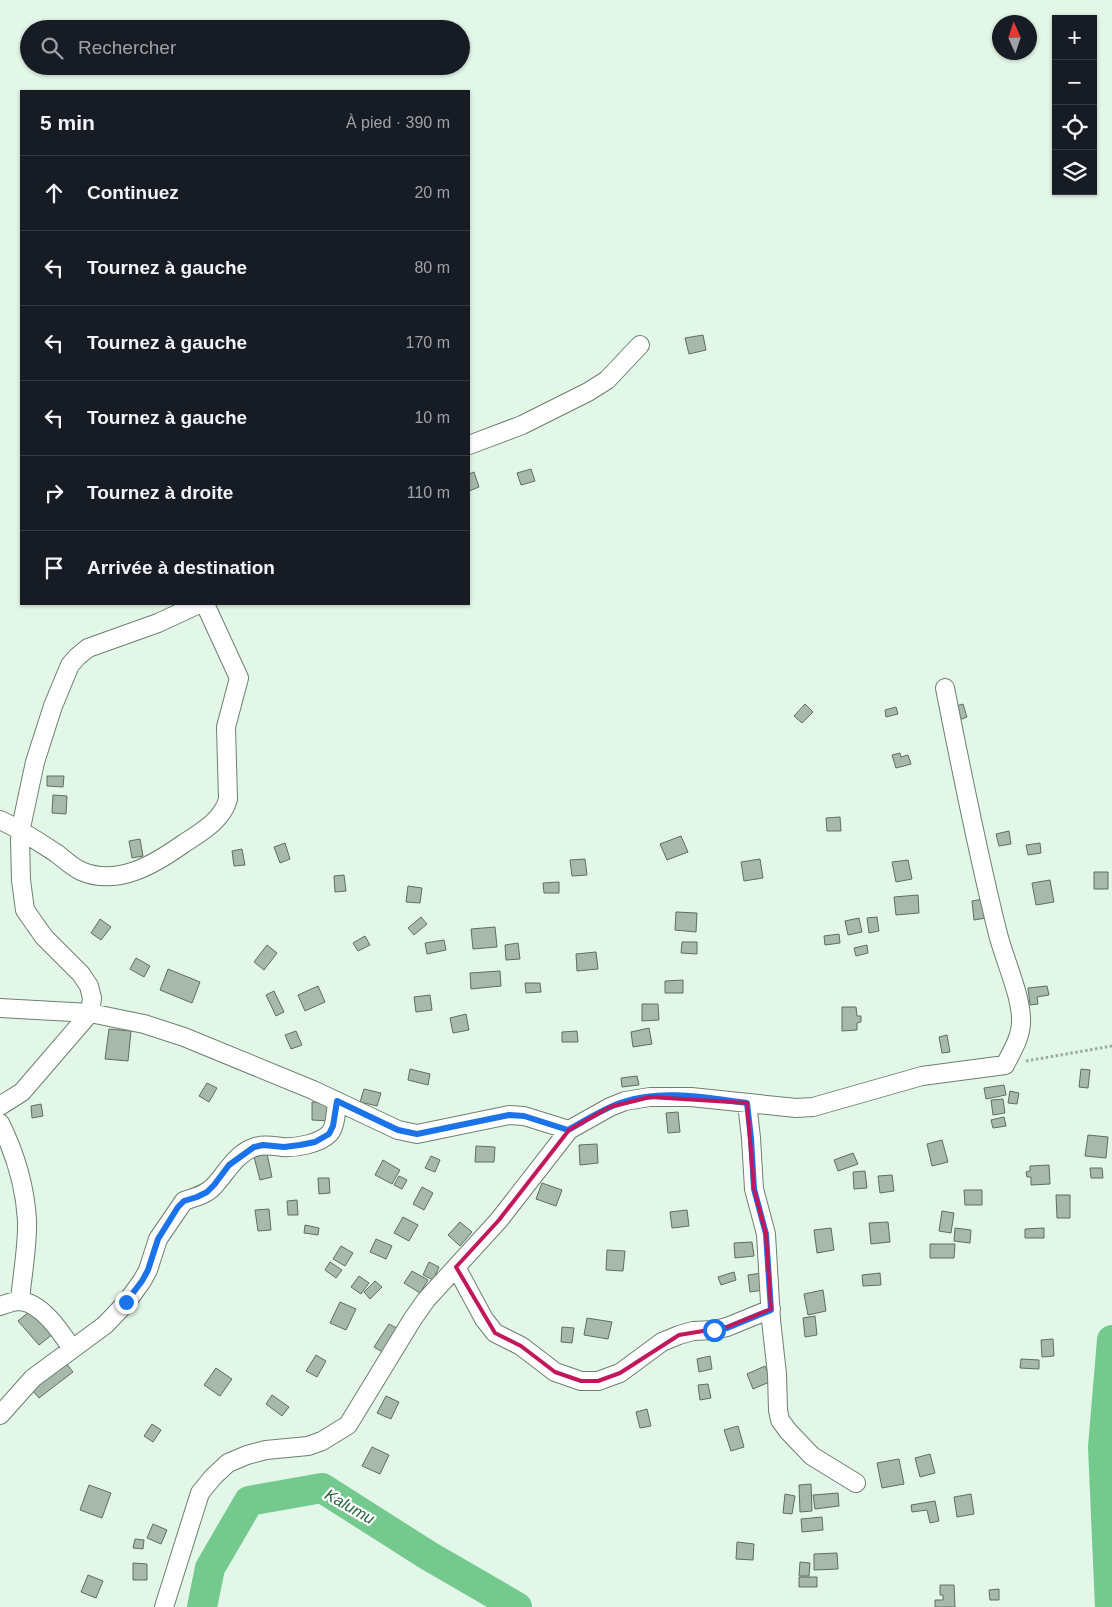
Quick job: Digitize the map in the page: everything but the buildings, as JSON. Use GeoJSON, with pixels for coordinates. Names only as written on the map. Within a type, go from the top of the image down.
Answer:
{"type":"FeatureCollection","features":[{"type":"Feature","properties":{"kind":"street"},"geometry":{"type":"LineString","coordinates":[[470,445],[522,425],[588,392],[607,380],[640,345]]}},
{"type":"Feature","properties":{"kind":"street"},"geometry":{"type":"LineString","coordinates":[[0,1106],[22,1092],[90,1013],[92,998],[89,986],[81,974],[44,937],[25,910],[21,880],[21,830],[35,762],[53,706],[70,665],[88,648],[158,623],[197,605]]}},
{"type":"Feature","properties":{"kind":"street"},"geometry":{"type":"LineString","coordinates":[[0,820],[21,830],[80,870],[96,876],[111,877],[128,874],[160,859],[195,836],[220,815],[226,808],[228,799],[226,727],[239,678],[206,605]]}},
{"type":"Feature","properties":{"kind":"street"},"geometry":{"type":"LineString","coordinates":[[164,1607],[200,1493],[213,1477],[228,1463],[247,1455],[266,1450],[308,1446],[322,1441],[348,1425],[426,1300],[499,1220],[568,1130],[610,1107],[625,1101],[650,1097],[691,1097],[796,1108],[813,1107],[922,1076],[1005,1065],[1018,1039],[1021,1023],[1020,1005],[1000,944],[979,858],[945,688]]}},
{"type":"Feature","properties":{"kind":"street"},"geometry":{"type":"LineString","coordinates":[[0,1008],[90,1013],[144,1024],[184,1037],[408,1133],[417,1134],[509,1115],[516,1115],[568,1130]]}},
{"type":"Feature","properties":{"kind":"street"},"geometry":{"type":"LineString","coordinates":[[0,1415],[33,1378],[105,1325],[142,1281],[148,1270],[158,1239],[178,1207],[184,1201],[207,1192],[229,1165],[254,1147],[263,1145],[284,1147],[307,1144],[329,1134],[333,1126],[337,1101]]}},
{"type":"Feature","properties":{"kind":"street"},"geometry":{"type":"LineString","coordinates":[[747,1103],[754,1189],[766,1234],[780,1420],[812,1456],[856,1483]]}},
{"type":"Feature","properties":{"kind":"street"},"geometry":{"type":"LineString","coordinates":[[0,1123],[8,1138],[18,1168],[27,1220],[20,1301]]}},
{"type":"Feature","properties":{"kind":"street"},"geometry":{"type":"LineString","coordinates":[[456,1267],[484,1319],[495,1333],[521,1346],[555,1372],[581,1381],[598,1381],[620,1373],[662,1342],[678,1334],[727,1328],[771,1310]]}},
{"type":"Feature","properties":{"kind":"street"},"geometry":{"type":"LineString","coordinates":[[0,1306],[20,1301],[40,1310],[60,1332],[72,1349]]}},
{"type":"Feature","properties":{"kind":"path"},"geometry":{"type":"LineString","coordinates":[[1005,1065],[1112,1046]]}},
{"type":"Feature","properties":{"kind":"highlighted area"},"geometry":{"type":"Polygon","coordinates":[[[650,1097],[747,1103],[754,1189],[766,1234],[771,1309],[727,1327],[679,1335],[620,1373],[598,1381],[581,1381],[555,1372],[521,1346],[495,1333],[456,1267],[499,1220],[569,1130],[610,1107],[650,1097]]]}},
{"type":"Feature","properties":{"kind":"waterway","name":"Kalumu"},"geometry":{"type":"LineString","coordinates":[[1110,1607],[1103,1447],[1112,1340]]}},
{"type":"Feature","properties":{"kind":"waterway","name":"Kalumu"},"geometry":{"type":"LineString","coordinates":[[202,1607],[210,1568],[249,1501],[322,1488],[429,1556],[517,1607]]}},
{"type":"Feature","properties":{"kind":"route"},"geometry":{"type":"LineString","coordinates":[[126,1302],[148,1270],[158,1239],[178,1207],[184,1201],[207,1192],[229,1165],[254,1147],[263,1145],[284,1147],[300,1145],[315,1142],[329,1134],[333,1126],[337,1101],[398,1130],[417,1134],[509,1115],[524,1116],[568,1130],[625,1101],[675,1096],[747,1103],[754,1189],[766,1234],[771,1310],[727,1328],[714,1330]]}}]}
